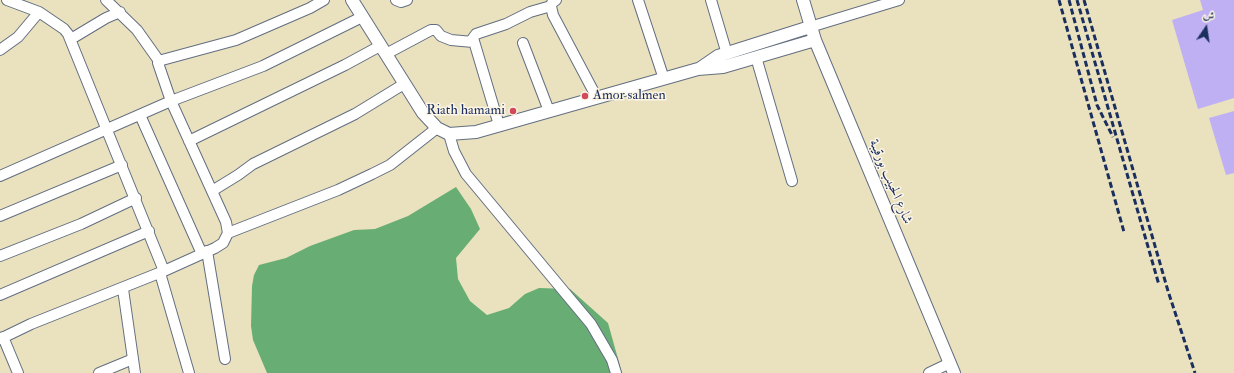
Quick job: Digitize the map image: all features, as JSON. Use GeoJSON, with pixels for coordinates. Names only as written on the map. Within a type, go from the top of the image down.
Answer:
{"type":"FeatureCollection","features":[{"type":"Feature","properties":{"kind":"main road"},"geometry":{"type":"LineString","coordinates":[[352,0],[423,113],[437,128],[449,134],[476,132],[698,69],[723,67],[815,40]]}},
{"type":"Feature","properties":{"kind":"main road","name":"شارع الحبيب بورقيبة"},"geometry":{"type":"LineString","coordinates":[[803,0],[815,40],[952,368]]}},
{"type":"Feature","properties":{"kind":"main road"},"geometry":{"type":"LineString","coordinates":[[698,69],[718,56],[810,27]]}},
{"type":"Feature","properties":{"kind":"street"},"geometry":{"type":"LineString","coordinates":[[7,0],[39,12],[64,28],[71,39],[149,232],[162,272],[189,373]]}},
{"type":"Feature","properties":{"kind":"street"},"geometry":{"type":"LineString","coordinates":[[106,0],[137,30],[159,61],[158,64],[170,101],[226,222],[228,233]]}},
{"type":"Feature","properties":{"kind":"street"},"geometry":{"type":"LineString","coordinates":[[159,61],[236,40],[310,8],[324,0]]}},
{"type":"Feature","properties":{"kind":"street"},"geometry":{"type":"LineString","coordinates":[[396,0],[401,2],[407,0]]}},
{"type":"Feature","properties":{"kind":"street"},"geometry":{"type":"LineString","coordinates":[[638,0],[664,79]]}},
{"type":"Feature","properties":{"kind":"street"},"geometry":{"type":"LineString","coordinates":[[711,0],[727,54]]}},
{"type":"Feature","properties":{"kind":"street"},"geometry":{"type":"LineString","coordinates":[[810,27],[899,0]]}},
{"type":"Feature","properties":{"kind":"street"},"geometry":{"type":"LineString","coordinates":[[499,126],[482,65],[473,42],[476,34],[506,24],[530,12],[554,3],[560,31],[597,98]]}},
{"type":"Feature","properties":{"kind":"street"},"geometry":{"type":"LineString","coordinates":[[0,50],[18,37],[39,12]]}},
{"type":"Feature","properties":{"kind":"street"},"geometry":{"type":"LineString","coordinates":[[71,39],[106,18],[120,12]]}},
{"type":"Feature","properties":{"kind":"street"},"geometry":{"type":"LineString","coordinates":[[0,176],[170,101],[263,66],[362,17]]}},
{"type":"Feature","properties":{"kind":"street"},"geometry":{"type":"LineString","coordinates":[[189,142],[383,50],[431,30],[436,30],[441,36],[451,40],[473,42]]}},
{"type":"Feature","properties":{"kind":"street"},"geometry":{"type":"LineString","coordinates":[[523,43],[549,111]]}},
{"type":"Feature","properties":{"kind":"street"},"geometry":{"type":"LineString","coordinates":[[756,57],[792,181]]}},
{"type":"Feature","properties":{"kind":"street"},"geometry":{"type":"LineString","coordinates":[[212,191],[238,176],[252,164],[355,114],[404,84]]}},
{"type":"Feature","properties":{"kind":"street"},"geometry":{"type":"LineString","coordinates":[[140,114],[205,253],[225,359]]}},
{"type":"Feature","properties":{"kind":"street"},"geometry":{"type":"LineString","coordinates":[[18,373],[1,338],[30,324],[123,289],[205,253],[222,243],[228,233],[338,190],[372,174],[390,164],[437,128]]}},
{"type":"Feature","properties":{"kind":"street"},"geometry":{"type":"LineString","coordinates":[[449,134],[454,151],[466,174],[591,324],[609,353],[616,373]]}},
{"type":"Feature","properties":{"kind":"street"},"geometry":{"type":"LineString","coordinates":[[0,216],[122,165]]}},
{"type":"Feature","properties":{"kind":"street"},"geometry":{"type":"LineString","coordinates":[[0,256],[81,224],[136,198]]}},
{"type":"Feature","properties":{"kind":"street"},"geometry":{"type":"LineString","coordinates":[[0,295],[149,232]]}},
{"type":"Feature","properties":{"kind":"street"},"geometry":{"type":"LineString","coordinates":[[123,289],[135,373]]}},
{"type":"Feature","properties":{"kind":"street"},"geometry":{"type":"LineString","coordinates":[[99,373],[132,359]]}},
{"type":"Feature","properties":{"kind":"street"},"geometry":{"type":"LineString","coordinates":[[929,373],[952,368]]}},
{"type":"Feature","properties":{"kind":"green space"},"geometry":{"type":"Polygon","coordinates":[[[456,187],[471,209],[480,229],[456,258],[458,279],[470,301],[487,315],[509,308],[525,294],[539,288],[570,289],[608,323],[622,373],[267,373],[253,340],[251,326],[252,286],[254,275],[259,265],[286,258],[310,246],[354,230],[375,229],[408,216],[456,187]]]}},
{"type":"Feature","properties":{"kind":"building"},"geometry":{"type":"Polygon","coordinates":[[[1200,0],[1234,0],[1234,98],[1198,109],[1172,20],[1203,10],[1200,0]]]}},
{"type":"Feature","properties":{"kind":"building"},"geometry":{"type":"Polygon","coordinates":[[[1234,111],[1234,173],[1226,175],[1209,118],[1234,111]]]}},
{"type":"Feature","properties":{"kind":"railway"},"geometry":{"type":"LineString","coordinates":[[1059,0],[1124,232]]}},
{"type":"Feature","properties":{"kind":"railway"},"geometry":{"type":"LineString","coordinates":[[1069,0],[1097,105],[1113,137]]}},
{"type":"Feature","properties":{"kind":"railway"},"geometry":{"type":"LineString","coordinates":[[1077,0],[1159,285]]}},
{"type":"Feature","properties":{"kind":"railway"},"geometry":{"type":"LineString","coordinates":[[1084,0],[1168,291],[1195,373]]}},
{"type":"Feature","properties":{"kind":"place","name":"Amor salmen"},"geometry":{"type":"Point","coordinates":[585,96]}},
{"type":"Feature","properties":{"kind":"place","name":"Riath hamami"},"geometry":{"type":"Point","coordinates":[513,111]}}]}
